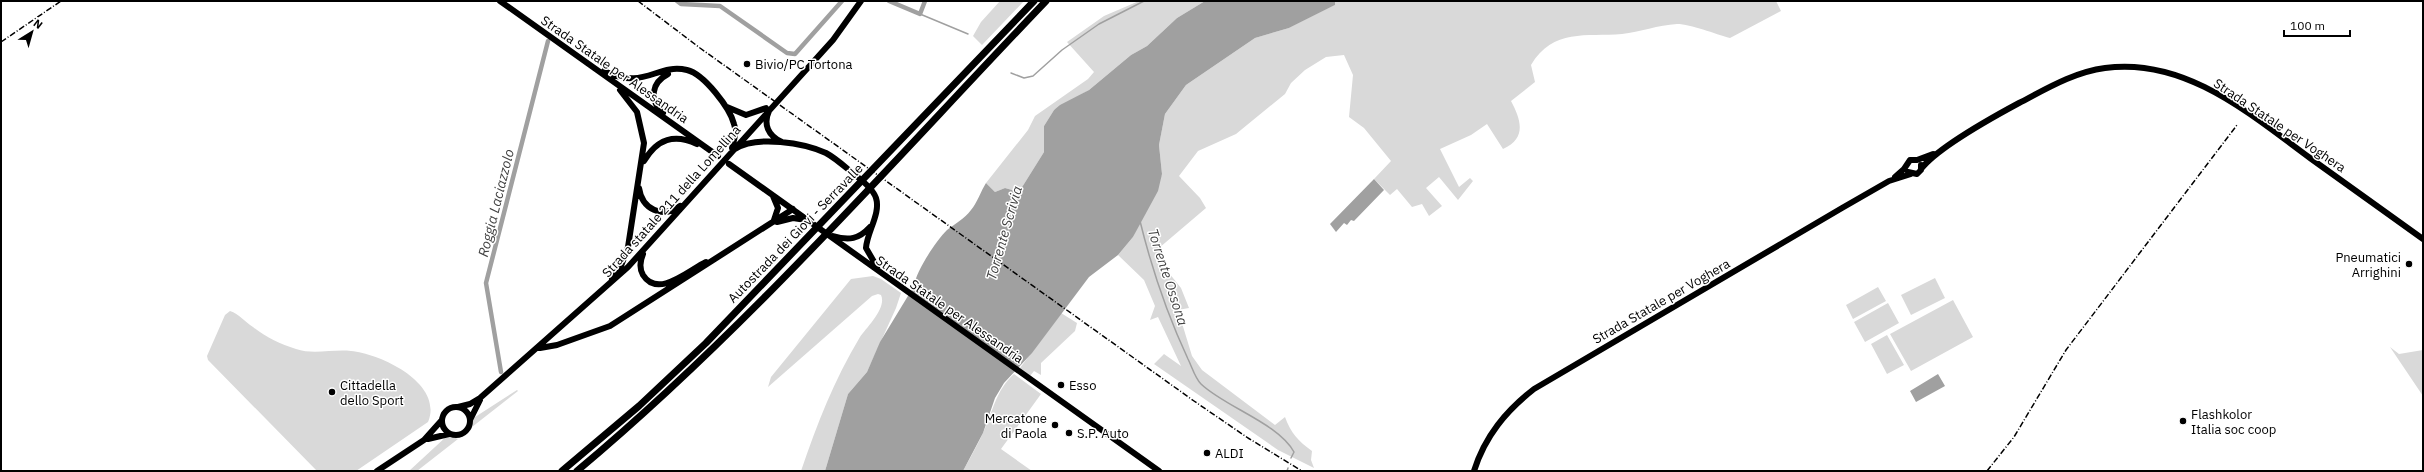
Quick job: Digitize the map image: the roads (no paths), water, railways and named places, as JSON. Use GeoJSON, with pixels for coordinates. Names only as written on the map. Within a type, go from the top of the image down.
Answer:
{"type":"FeatureCollection","features":[{"type":"Feature","properties":{"kind":"highway","name":"Autostrada dei Giovi - Serravalle"},"geometry":{"type":"LineString","coordinates":[[562,471],[639,406],[686,362],[802,244],[1034,1]]}},
{"type":"Feature","properties":{"kind":"highway","name":"Autostrada dei Giovi - Serravalle"},"geometry":{"type":"LineString","coordinates":[[577,471],[678,383],[808,251],[1046,1]]}},
{"type":"Feature","properties":{"kind":"main road","name":"Strada Statale per Alessandria"},"geometry":{"type":"LineString","coordinates":[[500,1],[718,156]]}},
{"type":"Feature","properties":{"kind":"main road","name":"Strada statale 211 della Lomellina"},"geometry":{"type":"LineString","coordinates":[[377,471],[424,440],[441,421],[446,410],[470,404],[480,398],[603,292],[646,248],[694,195],[730,152],[832,40],[861,1]]}},
{"type":"Feature","properties":{"kind":"main road"},"geometry":{"type":"LineString","coordinates":[[590,65],[613,76],[629,80],[674,70],[687,70],[699,76],[727,107],[741,115],[752,115],[773,104]]}},
{"type":"Feature","properties":{"kind":"main road","name":"Strada Statale per Voghera"},"geometry":{"type":"LineString","coordinates":[[1889,181],[1911,174],[1917,174],[1921,168],[1939,152],[2009,108],[2052,86],[2081,74],[2116,67],[2162,71],[2191,80],[2231,102],[2423,239]]}},
{"type":"Feature","properties":{"kind":"main road"},"geometry":{"type":"LineString","coordinates":[[674,70],[659,80],[654,88],[653,97],[657,107],[680,129]]}},
{"type":"Feature","properties":{"kind":"main road"},"geometry":{"type":"LineString","coordinates":[[603,292],[615,275],[625,256],[639,182],[644,143],[641,122],[630,101],[610,79]]}},
{"type":"Feature","properties":{"kind":"main road"},"geometry":{"type":"LineString","coordinates":[[773,104],[766,118],[767,128],[772,136],[788,144]]}},
{"type":"Feature","properties":{"kind":"main road"},"geometry":{"type":"LineString","coordinates":[[727,107],[735,131],[730,152]]}},
{"type":"Feature","properties":{"kind":"main road"},"geometry":{"type":"LineString","coordinates":[[642,164],[652,148],[668,138],[682,138],[710,151]]}},
{"type":"Feature","properties":{"kind":"main road"},"geometry":{"type":"LineString","coordinates":[[730,152],[752,141],[788,144],[828,154],[848,169],[864,183],[876,198],[876,206],[867,242],[868,253],[884,275]]}},
{"type":"Feature","properties":{"kind":"main road","name":"Strada Statale per Voghera"},"geometry":{"type":"LineString","coordinates":[[1474,471],[1482,450],[1496,426],[1514,405],[1534,389],[1889,181],[1906,167],[1910,160],[1917,160],[1939,152]]}},
{"type":"Feature","properties":{"kind":"main road"},"geometry":{"type":"LineString","coordinates":[[1917,160],[1921,168]]}},
{"type":"Feature","properties":{"kind":"main road","name":"Strada Statale per Alessandria"},"geometry":{"type":"LineString","coordinates":[[729,164],[1159,471]]}},
{"type":"Feature","properties":{"kind":"main road"},"geometry":{"type":"LineString","coordinates":[[1906,167],[1911,174]]}},
{"type":"Feature","properties":{"kind":"main road"},"geometry":{"type":"LineString","coordinates":[[639,182],[643,200],[657,212],[675,210],[694,195]]}},
{"type":"Feature","properties":{"kind":"main road"},"geometry":{"type":"LineString","coordinates":[[771,193],[778,208],[778,214],[772,223]]}},
{"type":"Feature","properties":{"kind":"main road"},"geometry":{"type":"LineString","coordinates":[[538,348],[557,345],[610,326],[793,209]]}},
{"type":"Feature","properties":{"kind":"main road"},"geometry":{"type":"LineString","coordinates":[[772,223],[793,218],[809,221]]}},
{"type":"Feature","properties":{"kind":"main road"},"geometry":{"type":"LineString","coordinates":[[829,235],[845,239],[855,238],[871,225]]}},
{"type":"Feature","properties":{"kind":"main road"},"geometry":{"type":"LineString","coordinates":[[646,248],[640,261],[641,271],[645,278],[656,284],[668,284],[715,259]]}},
{"type":"Feature","properties":{"kind":"main road","name":"Strada statale 211 della Lomellina"},"geometry":{"type":"LineString","coordinates":[[424,440],[449,434],[455,436],[464,433],[468,429],[470,420],[480,398]]}},
{"type":"Feature","properties":{"kind":"main road"},"geometry":{"type":"LineString","coordinates":[[458,407],[466,410],[470,420]]}},
{"type":"Feature","properties":{"kind":"main road"},"geometry":{"type":"LineString","coordinates":[[441,421],[443,427],[449,434]]}},
{"type":"Feature","properties":{"kind":"water","name":"Torrente Scrivia"},"geometry":{"type":"Polygon","coordinates":[[[1205,1],[1335,1],[1335,5],[1289,28],[1255,38],[1186,85],[1165,114],[1159,145],[1162,174],[1158,191],[1133,237],[1118,255],[1089,277],[1032,353],[1004,383],[995,398],[983,433],[963,471],[825,471],[848,394],[867,372],[880,342],[914,286],[918,272],[932,249],[947,230],[966,216],[971,210],[986,183],[995,192],[1005,188],[1019,192],[1044,152],[1044,126],[1054,110],[1060,105],[1089,90],[1131,55],[1147,46],[1177,18],[1205,1]]]}},
{"type":"Feature","properties":{"kind":"water"},"geometry":{"type":"Polygon","coordinates":[[[1374,179],[1384,190],[1354,221],[1351,220],[1347,225],[1344,223],[1336,232],[1330,224],[1374,179]]]}},
{"type":"Feature","properties":{"kind":"water"},"geometry":{"type":"Polygon","coordinates":[[[1938,374],[1945,386],[1916,402],[1910,391],[1938,374]]]}},
{"type":"Feature","properties":{"kind":"waterway","name":"Roggia Laciazzolo"},"geometry":{"type":"LineString","coordinates":[[677,1],[681,4],[720,6],[787,53],[795,54],[842,1]]}},
{"type":"Feature","properties":{"kind":"waterway"},"geometry":{"type":"LineString","coordinates":[[889,1],[920,14],[925,1]]}},
{"type":"Feature","properties":{"kind":"waterway"},"geometry":{"type":"LineString","coordinates":[[1011,73],[1024,78],[1033,76],[1062,50],[1099,24],[1144,1]]}},
{"type":"Feature","properties":{"kind":"waterway"},"geometry":{"type":"LineString","coordinates":[[920,14],[968,34]]}},
{"type":"Feature","properties":{"kind":"waterway","name":"Roggia Laciazzolo"},"geometry":{"type":"LineString","coordinates":[[501,372],[486,283],[548,41]]}},
{"type":"Feature","properties":{"kind":"waterway","name":"Torrente Ossona"},"geometry":{"type":"LineString","coordinates":[[1140,221],[1155,274],[1167,308],[1180,342],[1197,379],[1211,392],[1276,432],[1294,452],[1291,458]]}},
{"type":"Feature","properties":{"kind":"railway"},"geometry":{"type":"LineString","coordinates":[[1,42],[61,1]]}},
{"type":"Feature","properties":{"kind":"railway"},"geometry":{"type":"LineString","coordinates":[[638,1],[700,48],[1194,401],[1248,438],[1302,471]]}},
{"type":"Feature","properties":{"kind":"railway"},"geometry":{"type":"LineString","coordinates":[[1987,471],[2014,437],[2066,350],[2237,125]]}},
{"type":"Feature","properties":{"kind":"place","name":"Bivio/PC Tortona"},"geometry":{"type":"Point","coordinates":[747,64]}},
{"type":"Feature","properties":{"kind":"place","name":"Pneumatici Arrighini"},"geometry":{"type":"Point","coordinates":[2409,264]}},
{"type":"Feature","properties":{"kind":"place","name":"Esso"},"geometry":{"type":"Point","coordinates":[1061,385]}},
{"type":"Feature","properties":{"kind":"place","name":"Cittadella dello Sport"},"geometry":{"type":"Point","coordinates":[332,392]}},
{"type":"Feature","properties":{"kind":"place","name":"Flashkolor Italia soc coop"},"geometry":{"type":"Point","coordinates":[2183,421]}},
{"type":"Feature","properties":{"kind":"place","name":"Mercatone di Paola"},"geometry":{"type":"Point","coordinates":[1055,425]}},
{"type":"Feature","properties":{"kind":"place","name":"S.P. Auto"},"geometry":{"type":"Point","coordinates":[1069,433]}},
{"type":"Feature","properties":{"kind":"place","name":"ALDI"},"geometry":{"type":"Point","coordinates":[1207,453]}}]}
